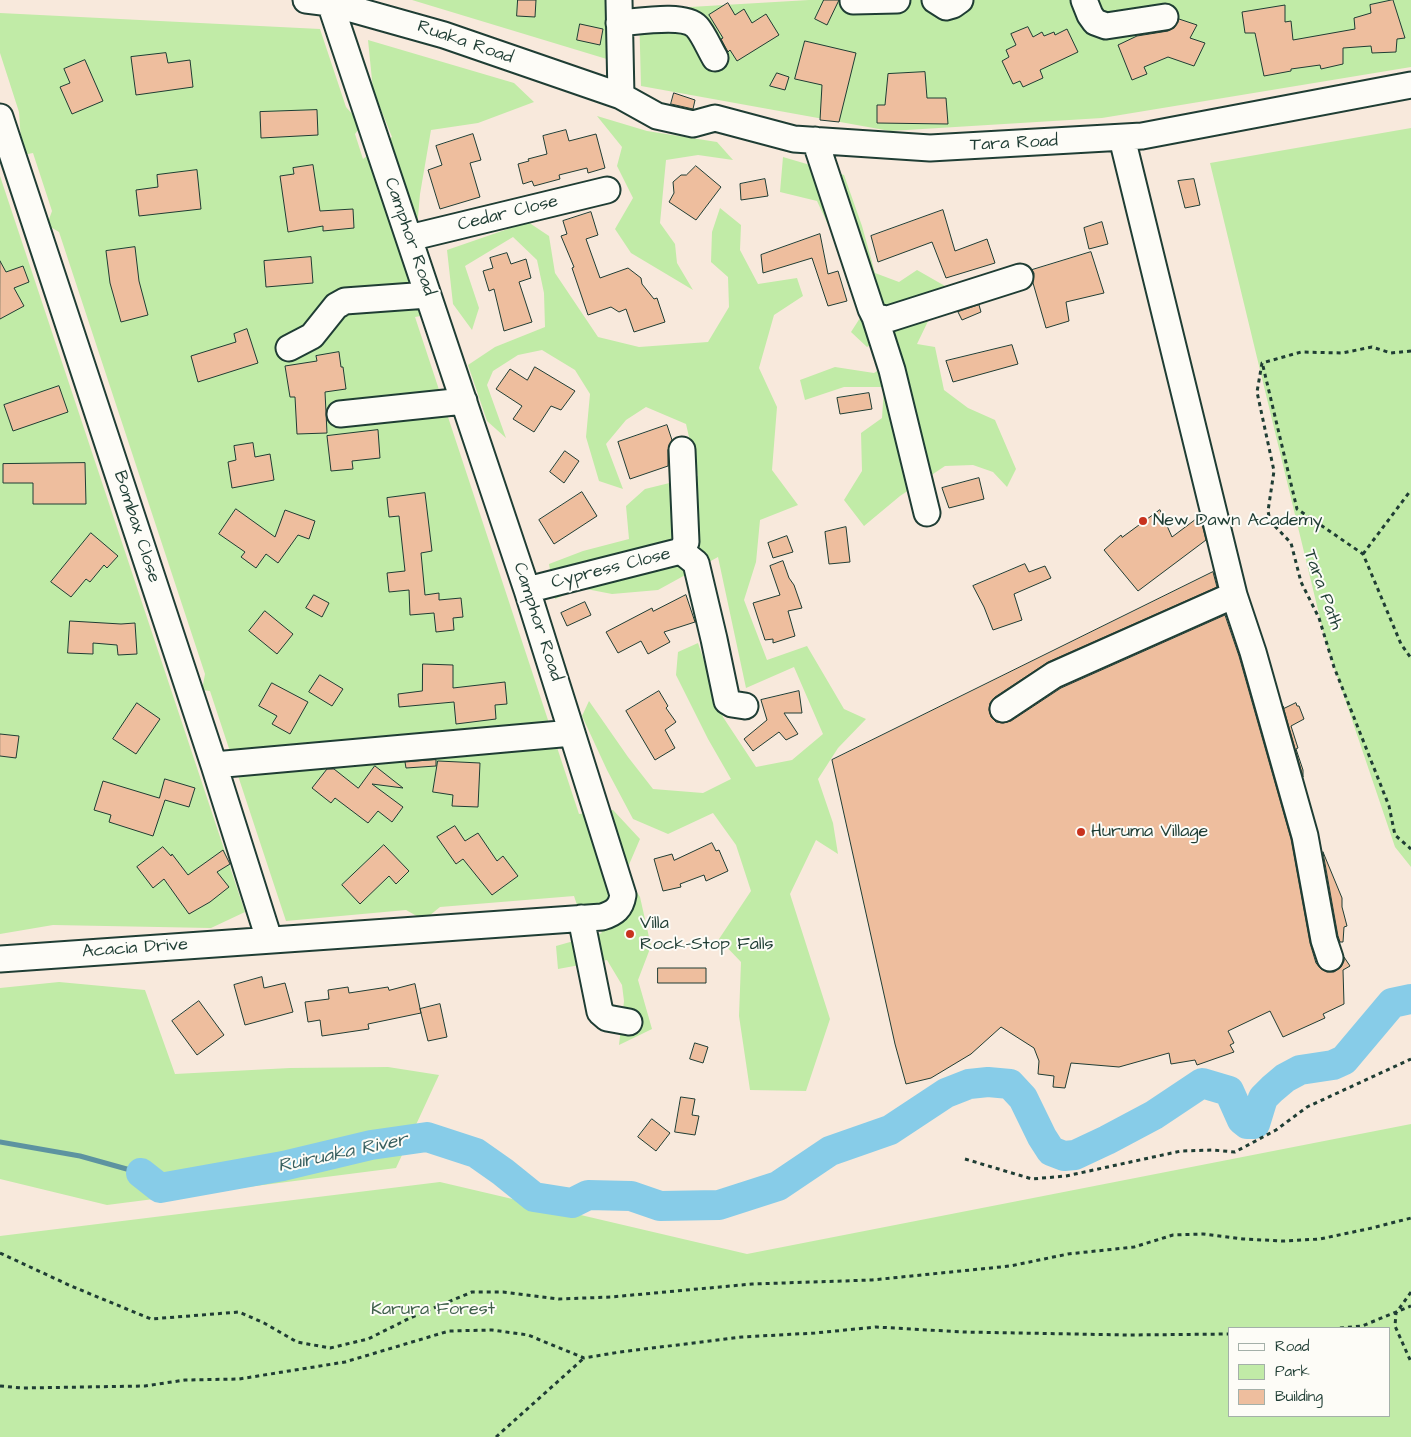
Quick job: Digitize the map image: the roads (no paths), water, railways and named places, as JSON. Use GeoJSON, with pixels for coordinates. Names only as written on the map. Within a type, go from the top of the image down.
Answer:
{"type":"FeatureCollection","features":[{"type":"Feature","properties":{"kind":"street"},"geometry":{"type":"LineString","coordinates":[[853,1],[897,0]]}},
{"type":"Feature","properties":{"kind":"street"},"geometry":{"type":"LineString","coordinates":[[1084,0],[1095,22],[1106,26],[1165,16]]}},
{"type":"Feature","properties":{"kind":"street","name":"Ruaka Road"},"geometry":{"type":"LineString","coordinates":[[318,1],[424,28],[621,96]]}},
{"type":"Feature","properties":{"kind":"street","name":"Camphor Road"},"geometry":{"type":"LineString","coordinates":[[270,939],[602,916],[612,914],[618,908],[623,895],[527,590],[409,238],[318,1]]}},
{"type":"Feature","properties":{"kind":"street"},"geometry":{"type":"LineString","coordinates":[[621,96],[619,12],[664,20],[685,20],[696,26],[715,58]]}},
{"type":"Feature","properties":{"kind":"street","name":"Tara Road"},"geometry":{"type":"LineString","coordinates":[[621,96],[657,116],[693,124],[715,118],[794,139],[930,148],[1122,138],[1411,85]]}},
{"type":"Feature","properties":{"kind":"street","name":"Bombax Close"},"geometry":{"type":"LineString","coordinates":[[0,117],[270,939]]}},
{"type":"Feature","properties":{"kind":"street"},"geometry":{"type":"LineString","coordinates":[[1122,138],[1234,595],[1253,652],[1305,836],[1324,940],[1330,958]]}},
{"type":"Feature","properties":{"kind":"street"},"geometry":{"type":"LineString","coordinates":[[815,140],[892,370],[928,513]]}},
{"type":"Feature","properties":{"kind":"street","name":"Cedar Close"},"geometry":{"type":"LineString","coordinates":[[409,238],[607,190]]}},
{"type":"Feature","properties":{"kind":"street"},"geometry":{"type":"LineString","coordinates":[[875,316],[888,319],[1020,277]]}},
{"type":"Feature","properties":{"kind":"street"},"geometry":{"type":"LineString","coordinates":[[289,348],[312,336],[336,306],[345,301],[428,295]]}},
{"type":"Feature","properties":{"kind":"street"},"geometry":{"type":"LineString","coordinates":[[340,414],[464,401]]}},
{"type":"Feature","properties":{"kind":"street","name":"Cypress Close"},"geometry":{"type":"LineString","coordinates":[[527,590],[682,551],[686,542],[682,450]]}},
{"type":"Feature","properties":{"kind":"street"},"geometry":{"type":"LineString","coordinates":[[682,551],[696,563],[727,701],[732,704],[745,706]]}},
{"type":"Feature","properties":{"kind":"street"},"geometry":{"type":"LineString","coordinates":[[1003,709],[1054,675],[1234,595]]}},
{"type":"Feature","properties":{"kind":"street"},"geometry":{"type":"LineString","coordinates":[[214,765],[572,733]]}},
{"type":"Feature","properties":{"kind":"street"},"geometry":{"type":"LineString","coordinates":[[581,918],[600,1012],[607,1018],[629,1022]]}},
{"type":"Feature","properties":{"kind":"street","name":"Acacia Drive"},"geometry":{"type":"LineString","coordinates":[[0,959],[270,939]]}},
{"type":"Feature","properties":{"kind":"waterway","name":"Ruiruaka River"},"geometry":{"type":"LineString","coordinates":[[141,1173],[160,1188],[283,1166],[371,1145],[427,1137],[476,1153],[534,1197],[572,1203],[588,1195],[631,1196],[660,1206],[719,1205],[778,1186],[830,1151],[890,1130],[946,1093],[969,1084],[988,1082],[1010,1084],[1023,1098],[1051,1151],[1064,1156],[1075,1155],[1107,1140],[1154,1115],[1202,1083],[1229,1091],[1242,1120],[1247,1124],[1255,1124],[1263,1098],[1285,1078],[1300,1070],[1333,1065],[1344,1060],[1392,1003],[1411,999]]}},
{"type":"Feature","properties":{"kind":"waterway","name":"Ruiruaka River"},"geometry":{"type":"LineString","coordinates":[[0,1142],[80,1156],[141,1173]]}},
{"type":"Feature","properties":{"kind":"place","name":"New Dawn Academy"},"geometry":{"type":"Point","coordinates":[1143,521]}},
{"type":"Feature","properties":{"kind":"place","name":"Huruma Village"},"geometry":{"type":"Point","coordinates":[1081,832]}},
{"type":"Feature","properties":{"kind":"place","name":"Villa Rock-Stop Falls"},"geometry":{"type":"Point","coordinates":[630,934]}},
{"type":"Feature","properties":{"kind":"park label","name":"Karura Forest"},"geometry":{"type":"Point","coordinates":[433,1310]}}]}
